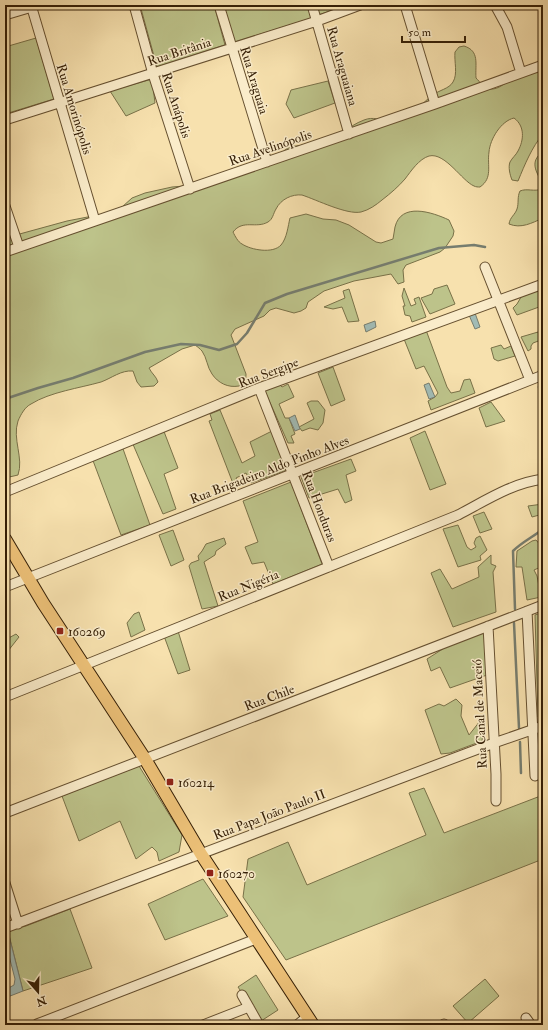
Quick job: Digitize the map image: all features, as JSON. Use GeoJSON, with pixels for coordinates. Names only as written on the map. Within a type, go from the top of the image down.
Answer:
{"type":"FeatureCollection","features":[{"type":"Feature","properties":{"kind":"main road"},"geometry":{"type":"LineString","coordinates":[[5,539],[145,759],[201,854],[310,1021]]}},
{"type":"Feature","properties":{"kind":"street","name":"Rua Anápolis"},"geometry":{"type":"LineString","coordinates":[[134,5],[153,74],[190,189]]}},
{"type":"Feature","properties":{"kind":"street","name":"Rua Araguaia"},"geometry":{"type":"LineString","coordinates":[[219,5],[267,162]]}},
{"type":"Feature","properties":{"kind":"street","name":"Rua Araguaiana"},"geometry":{"type":"LineString","coordinates":[[312,5],[349,134]]}},
{"type":"Feature","properties":{"kind":"street","name":"Rua Britânia"},"geometry":{"type":"LineString","coordinates":[[5,120],[317,21],[360,5]]}},
{"type":"Feature","properties":{"kind":"street"},"geometry":{"type":"LineString","coordinates":[[405,5],[435,104]]}},
{"type":"Feature","properties":{"kind":"street"},"geometry":{"type":"LineString","coordinates":[[494,5],[507,27],[521,73]]}},
{"type":"Feature","properties":{"kind":"street"},"geometry":{"type":"LineString","coordinates":[[5,15],[31,6]]}},
{"type":"Feature","properties":{"kind":"street","name":"Rua Amorinópolis"},"geometry":{"type":"LineString","coordinates":[[31,6],[95,221]]}},
{"type":"Feature","properties":{"kind":"street","name":"Rua Avelinópolis"},"geometry":{"type":"LineString","coordinates":[[5,252],[543,66]]}},
{"type":"Feature","properties":{"kind":"street"},"geometry":{"type":"LineString","coordinates":[[5,206],[19,247]]}},
{"type":"Feature","properties":{"kind":"street"},"geometry":{"type":"LineString","coordinates":[[485,267],[530,380]]}},
{"type":"Feature","properties":{"kind":"street","name":"Rua Sergipe"},"geometry":{"type":"LineString","coordinates":[[5,492],[259,388],[543,284]]}},
{"type":"Feature","properties":{"kind":"street","name":"Rua Brigadeiro Aldo Pinho Alves"},"geometry":{"type":"LineString","coordinates":[[5,587],[543,375]]}},
{"type":"Feature","properties":{"kind":"street","name":"Rua Honduras"},"geometry":{"type":"LineString","coordinates":[[259,388],[294,474],[329,567]]}},
{"type":"Feature","properties":{"kind":"street","name":"Rua Nigéria"},"geometry":{"type":"LineString","coordinates":[[5,697],[458,515],[499,493],[521,485],[543,480]]}},
{"type":"Feature","properties":{"kind":"street","name":"Rua Chile"},"geometry":{"type":"LineString","coordinates":[[5,813],[543,605]]}},
{"type":"Feature","properties":{"kind":"street"},"geometry":{"type":"LineString","coordinates":[[527,611],[535,776]]}},
{"type":"Feature","properties":{"kind":"street","name":"Rua Canal de Maceió"},"geometry":{"type":"LineString","coordinates":[[488,626],[496,801]]}},
{"type":"Feature","properties":{"kind":"street","name":"Rua Papa João Paulo II"},"geometry":{"type":"LineString","coordinates":[[6,928],[494,743],[543,726]]}},
{"type":"Feature","properties":{"kind":"street"},"geometry":{"type":"LineString","coordinates":[[5,883],[18,924]]}},
{"type":"Feature","properties":{"kind":"street"},"geometry":{"type":"LineString","coordinates":[[37,1024],[256,938]]}},
{"type":"Feature","properties":{"kind":"street"},"geometry":{"type":"LineString","coordinates":[[242,995],[259,1025]]}},
{"type":"Feature","properties":{"kind":"street"},"geometry":{"type":"LineString","coordinates":[[203,1025],[249,1007]]}},
{"type":"Feature","properties":{"kind":"street"},"geometry":{"type":"LineString","coordinates":[[297,1025],[310,1021]]}},
{"type":"Feature","properties":{"kind":"green space"},"geometry":{"type":"Polygon","coordinates":[[[140,5],[214,5],[225,45],[157,67],[140,5]]]}},
{"type":"Feature","properties":{"kind":"green space"},"geometry":{"type":"Polygon","coordinates":[[[223,5],[309,5],[312,18],[235,42],[223,5]]]}},
{"type":"Feature","properties":{"kind":"green space"},"geometry":{"type":"Polygon","coordinates":[[[315,5],[348,5],[318,15],[315,5]]]}},
{"type":"Feature","properties":{"kind":"green space"},"geometry":{"type":"Polygon","coordinates":[[[36,38],[54,99],[5,114],[5,47],[36,38]]]}},
{"type":"Feature","properties":{"kind":"green space"},"geometry":{"type":"Polygon","coordinates":[[[464,46],[469,48],[475,55],[476,78],[482,85],[490,89],[502,86],[516,77],[543,70],[543,134],[532,150],[518,181],[512,180],[509,169],[509,164],[518,151],[522,138],[522,129],[518,121],[514,118],[505,123],[494,136],[489,152],[489,171],[487,180],[480,187],[469,183],[441,158],[429,156],[419,162],[402,182],[388,195],[377,204],[361,212],[340,209],[302,195],[294,195],[287,198],[278,205],[270,221],[259,225],[245,225],[237,228],[233,232],[239,242],[246,246],[262,250],[277,248],[285,239],[290,218],[306,214],[323,219],[336,220],[349,225],[376,242],[381,243],[393,239],[398,219],[404,214],[418,211],[426,212],[449,220],[454,231],[453,236],[445,248],[440,252],[406,265],[403,270],[404,282],[398,284],[391,274],[354,281],[324,291],[308,302],[306,308],[301,311],[294,313],[276,308],[270,310],[264,316],[235,329],[231,335],[246,374],[245,382],[239,386],[227,385],[217,380],[210,371],[202,351],[195,345],[182,349],[149,368],[158,382],[154,386],[141,387],[137,382],[133,371],[129,371],[101,382],[47,396],[31,404],[22,413],[18,421],[16,435],[20,462],[18,475],[5,478],[5,238],[67,221],[103,214],[122,207],[132,198],[145,193],[172,187],[197,185],[280,156],[287,148],[313,145],[324,142],[364,120],[371,118],[388,119],[408,112],[419,107],[435,93],[446,88],[453,82],[456,71],[455,52],[459,47],[464,46]]]}},
{"type":"Feature","properties":{"kind":"green space"},"geometry":{"type":"Polygon","coordinates":[[[152,79],[155,103],[126,116],[110,91],[152,79]]]}},
{"type":"Feature","properties":{"kind":"green space"},"geometry":{"type":"Polygon","coordinates":[[[328,81],[335,103],[294,118],[286,104],[291,90],[328,81]]]}},
{"type":"Feature","properties":{"kind":"green space"},"geometry":{"type":"Polygon","coordinates":[[[543,152],[543,184],[536,171],[535,163],[536,159],[543,152]]]}},
{"type":"Feature","properties":{"kind":"green space"},"geometry":{"type":"Polygon","coordinates":[[[543,184],[543,218],[522,226],[509,224],[517,209],[520,191],[542,189],[543,184]]]}},
{"type":"Feature","properties":{"kind":"green space"},"geometry":{"type":"Polygon","coordinates":[[[447,285],[455,304],[430,314],[421,298],[432,294],[434,289],[447,285]]]}},
{"type":"Feature","properties":{"kind":"green space"},"geometry":{"type":"Polygon","coordinates":[[[543,286],[543,315],[539,307],[517,315],[513,308],[524,292],[543,286]]]}},
{"type":"Feature","properties":{"kind":"green space"},"geometry":{"type":"Polygon","coordinates":[[[404,288],[411,306],[416,304],[414,299],[419,297],[426,317],[412,322],[410,316],[405,315],[403,306],[405,306],[402,296],[404,288]]]}},
{"type":"Feature","properties":{"kind":"green space"},"geometry":{"type":"Polygon","coordinates":[[[349,289],[359,321],[348,322],[342,307],[333,309],[324,307],[345,298],[343,291],[349,289]]]}},
{"type":"Feature","properties":{"kind":"green space"},"geometry":{"type":"Polygon","coordinates":[[[426,330],[447,387],[451,393],[460,391],[464,380],[470,379],[475,393],[431,410],[428,401],[435,397],[438,393],[424,366],[416,369],[404,339],[426,330]]]}},
{"type":"Feature","properties":{"kind":"green space"},"geometry":{"type":"Polygon","coordinates":[[[538,332],[541,340],[533,343],[531,349],[528,351],[521,337],[538,332]]]}},
{"type":"Feature","properties":{"kind":"green space"},"geometry":{"type":"Polygon","coordinates":[[[501,345],[504,349],[511,346],[515,356],[498,361],[494,359],[491,348],[501,345]]]}},
{"type":"Feature","properties":{"kind":"green space"},"geometry":{"type":"Polygon","coordinates":[[[333,367],[345,400],[331,406],[318,373],[333,367]]]}},
{"type":"Feature","properties":{"kind":"green space"},"geometry":{"type":"Polygon","coordinates":[[[279,384],[282,387],[288,384],[294,397],[279,404],[285,418],[289,418],[295,434],[291,436],[294,443],[288,443],[264,389],[279,384]]]}},
{"type":"Feature","properties":{"kind":"green space"},"geometry":{"type":"Polygon","coordinates":[[[311,401],[318,401],[325,410],[323,423],[318,430],[310,428],[302,431],[299,427],[314,419],[307,403],[311,401]]]}},
{"type":"Feature","properties":{"kind":"green space"},"geometry":{"type":"Polygon","coordinates":[[[491,402],[505,421],[486,427],[479,408],[491,402]]]}},
{"type":"Feature","properties":{"kind":"green space"},"geometry":{"type":"Polygon","coordinates":[[[220,410],[242,463],[255,456],[250,442],[272,431],[287,470],[251,483],[246,473],[236,478],[239,485],[234,486],[209,421],[212,420],[210,414],[220,410]]]}},
{"type":"Feature","properties":{"kind":"green space"},"geometry":{"type":"Polygon","coordinates":[[[163,429],[178,468],[164,474],[176,509],[163,514],[132,442],[163,429]]]}},
{"type":"Feature","properties":{"kind":"green space"},"geometry":{"type":"Polygon","coordinates":[[[425,431],[446,484],[430,490],[410,438],[425,431]]]}},
{"type":"Feature","properties":{"kind":"green space"},"geometry":{"type":"Polygon","coordinates":[[[122,446],[150,525],[121,535],[92,458],[122,446]]]}},
{"type":"Feature","properties":{"kind":"green space"},"geometry":{"type":"Polygon","coordinates":[[[351,459],[356,471],[346,475],[352,500],[345,503],[338,489],[309,498],[301,477],[351,459]]]}},
{"type":"Feature","properties":{"kind":"green space"},"geometry":{"type":"Polygon","coordinates":[[[291,482],[322,564],[273,584],[264,562],[252,564],[245,547],[258,542],[243,501],[291,482]]]}},
{"type":"Feature","properties":{"kind":"green space"},"geometry":{"type":"Polygon","coordinates":[[[543,504],[543,514],[532,517],[528,506],[543,504]]]}},
{"type":"Feature","properties":{"kind":"green space"},"geometry":{"type":"Polygon","coordinates":[[[484,512],[492,529],[480,533],[473,516],[484,512]]]}},
{"type":"Feature","properties":{"kind":"green space"},"geometry":{"type":"Polygon","coordinates":[[[458,525],[467,547],[471,550],[476,547],[474,543],[476,538],[480,536],[487,550],[480,556],[481,560],[458,567],[443,529],[458,525]]]}},
{"type":"Feature","properties":{"kind":"green space"},"geometry":{"type":"Polygon","coordinates":[[[173,530],[184,560],[171,566],[159,535],[173,530]]]}},
{"type":"Feature","properties":{"kind":"green space"},"geometry":{"type":"Polygon","coordinates":[[[224,538],[226,544],[216,551],[215,555],[204,562],[218,606],[202,609],[189,566],[191,563],[199,560],[198,556],[206,544],[224,538]]]}},
{"type":"Feature","properties":{"kind":"green space"},"geometry":{"type":"Polygon","coordinates":[[[536,540],[543,547],[543,566],[534,570],[537,576],[541,597],[527,600],[522,567],[516,567],[517,551],[536,540]]]}},
{"type":"Feature","properties":{"kind":"green space"},"geometry":{"type":"Polygon","coordinates":[[[491,555],[491,564],[496,566],[493,572],[496,612],[453,627],[431,573],[440,569],[452,589],[479,577],[478,567],[491,555]]]}},
{"type":"Feature","properties":{"kind":"green space"},"geometry":{"type":"Polygon","coordinates":[[[139,612],[145,630],[131,637],[127,623],[134,614],[139,612]]]}},
{"type":"Feature","properties":{"kind":"green space"},"geometry":{"type":"Polygon","coordinates":[[[543,612],[543,715],[538,717],[535,615],[543,612]]]}},
{"type":"Feature","properties":{"kind":"green space"},"geometry":{"type":"Polygon","coordinates":[[[178,631],[190,670],[178,674],[164,636],[178,631]]]}},
{"type":"Feature","properties":{"kind":"green space"},"geometry":{"type":"Polygon","coordinates":[[[485,632],[487,675],[450,688],[440,667],[431,671],[427,659],[449,645],[485,632]]]}},
{"type":"Feature","properties":{"kind":"green space"},"geometry":{"type":"Polygon","coordinates":[[[16,634],[19,637],[8,651],[5,652],[5,640],[16,634]]]}},
{"type":"Feature","properties":{"kind":"green space"},"geometry":{"type":"Polygon","coordinates":[[[456,699],[462,705],[461,716],[469,735],[480,721],[484,726],[482,741],[450,753],[441,754],[425,710],[439,704],[444,706],[456,699]]]}},
{"type":"Feature","properties":{"kind":"green space"},"geometry":{"type":"Polygon","coordinates":[[[139,766],[182,835],[179,852],[159,861],[157,852],[152,847],[136,859],[120,821],[79,841],[62,796],[139,766]]]}},
{"type":"Feature","properties":{"kind":"green space"},"geometry":{"type":"Polygon","coordinates":[[[424,788],[444,833],[543,795],[543,859],[286,960],[243,897],[248,859],[288,842],[307,885],[426,835],[409,793],[424,788]]]}},
{"type":"Feature","properties":{"kind":"green space"},"geometry":{"type":"Polygon","coordinates":[[[203,879],[228,916],[165,940],[148,904],[203,879]]]}},
{"type":"Feature","properties":{"kind":"green space"},"geometry":{"type":"Polygon","coordinates":[[[70,909],[92,968],[23,991],[8,931],[26,926],[70,909]]]}},
{"type":"Feature","properties":{"kind":"green space"},"geometry":{"type":"Polygon","coordinates":[[[256,975],[278,1010],[261,1021],[238,987],[256,975]]]}},
{"type":"Feature","properties":{"kind":"green space"},"geometry":{"type":"Polygon","coordinates":[[[485,979],[499,996],[468,1023],[453,1006],[485,979]]]}},
{"type":"Feature","properties":{"kind":"water"},"geometry":{"type":"Polygon","coordinates":[[[475,313],[480,327],[475,329],[469,315],[475,313]]]}},
{"type":"Feature","properties":{"kind":"water"},"geometry":{"type":"Polygon","coordinates":[[[375,321],[376,327],[366,332],[364,325],[375,321]]]}},
{"type":"Feature","properties":{"kind":"water"},"geometry":{"type":"Polygon","coordinates":[[[429,383],[435,397],[429,399],[424,385],[429,383]]]}},
{"type":"Feature","properties":{"kind":"water"},"geometry":{"type":"Polygon","coordinates":[[[295,415],[300,429],[295,431],[289,418],[295,415]]]}},
{"type":"Feature","properties":{"kind":"water"},"geometry":{"type":"Polygon","coordinates":[[[5,920],[23,991],[5,998],[5,990],[14,985],[15,979],[5,940],[5,920]]]}},
{"type":"Feature","properties":{"kind":"waterway"},"geometry":{"type":"LineString","coordinates":[[5,399],[73,378],[145,352],[181,344],[200,345],[219,350],[237,344],[247,333],[265,303],[287,294],[439,248],[474,245],[485,247]]}},
{"type":"Feature","properties":{"kind":"waterway"},"geometry":{"type":"LineString","coordinates":[[539,387],[543,391]]}},
{"type":"Feature","properties":{"kind":"waterway"},"geometry":{"type":"LineString","coordinates":[[515,609],[513,551],[543,529]]}},
{"type":"Feature","properties":{"kind":"waterway"},"geometry":{"type":"LineString","coordinates":[[514,623],[519,728]]}},
{"type":"Feature","properties":{"kind":"waterway"},"geometry":{"type":"LineString","coordinates":[[520,742],[521,773]]}},
{"type":"Feature","properties":{"kind":"place","name":"160269"},"geometry":{"type":"Point","coordinates":[60,631]}},
{"type":"Feature","properties":{"kind":"place","name":"160214"},"geometry":{"type":"Point","coordinates":[170,782]}},
{"type":"Feature","properties":{"kind":"place","name":"160270"},"geometry":{"type":"Point","coordinates":[210,873]}}]}
